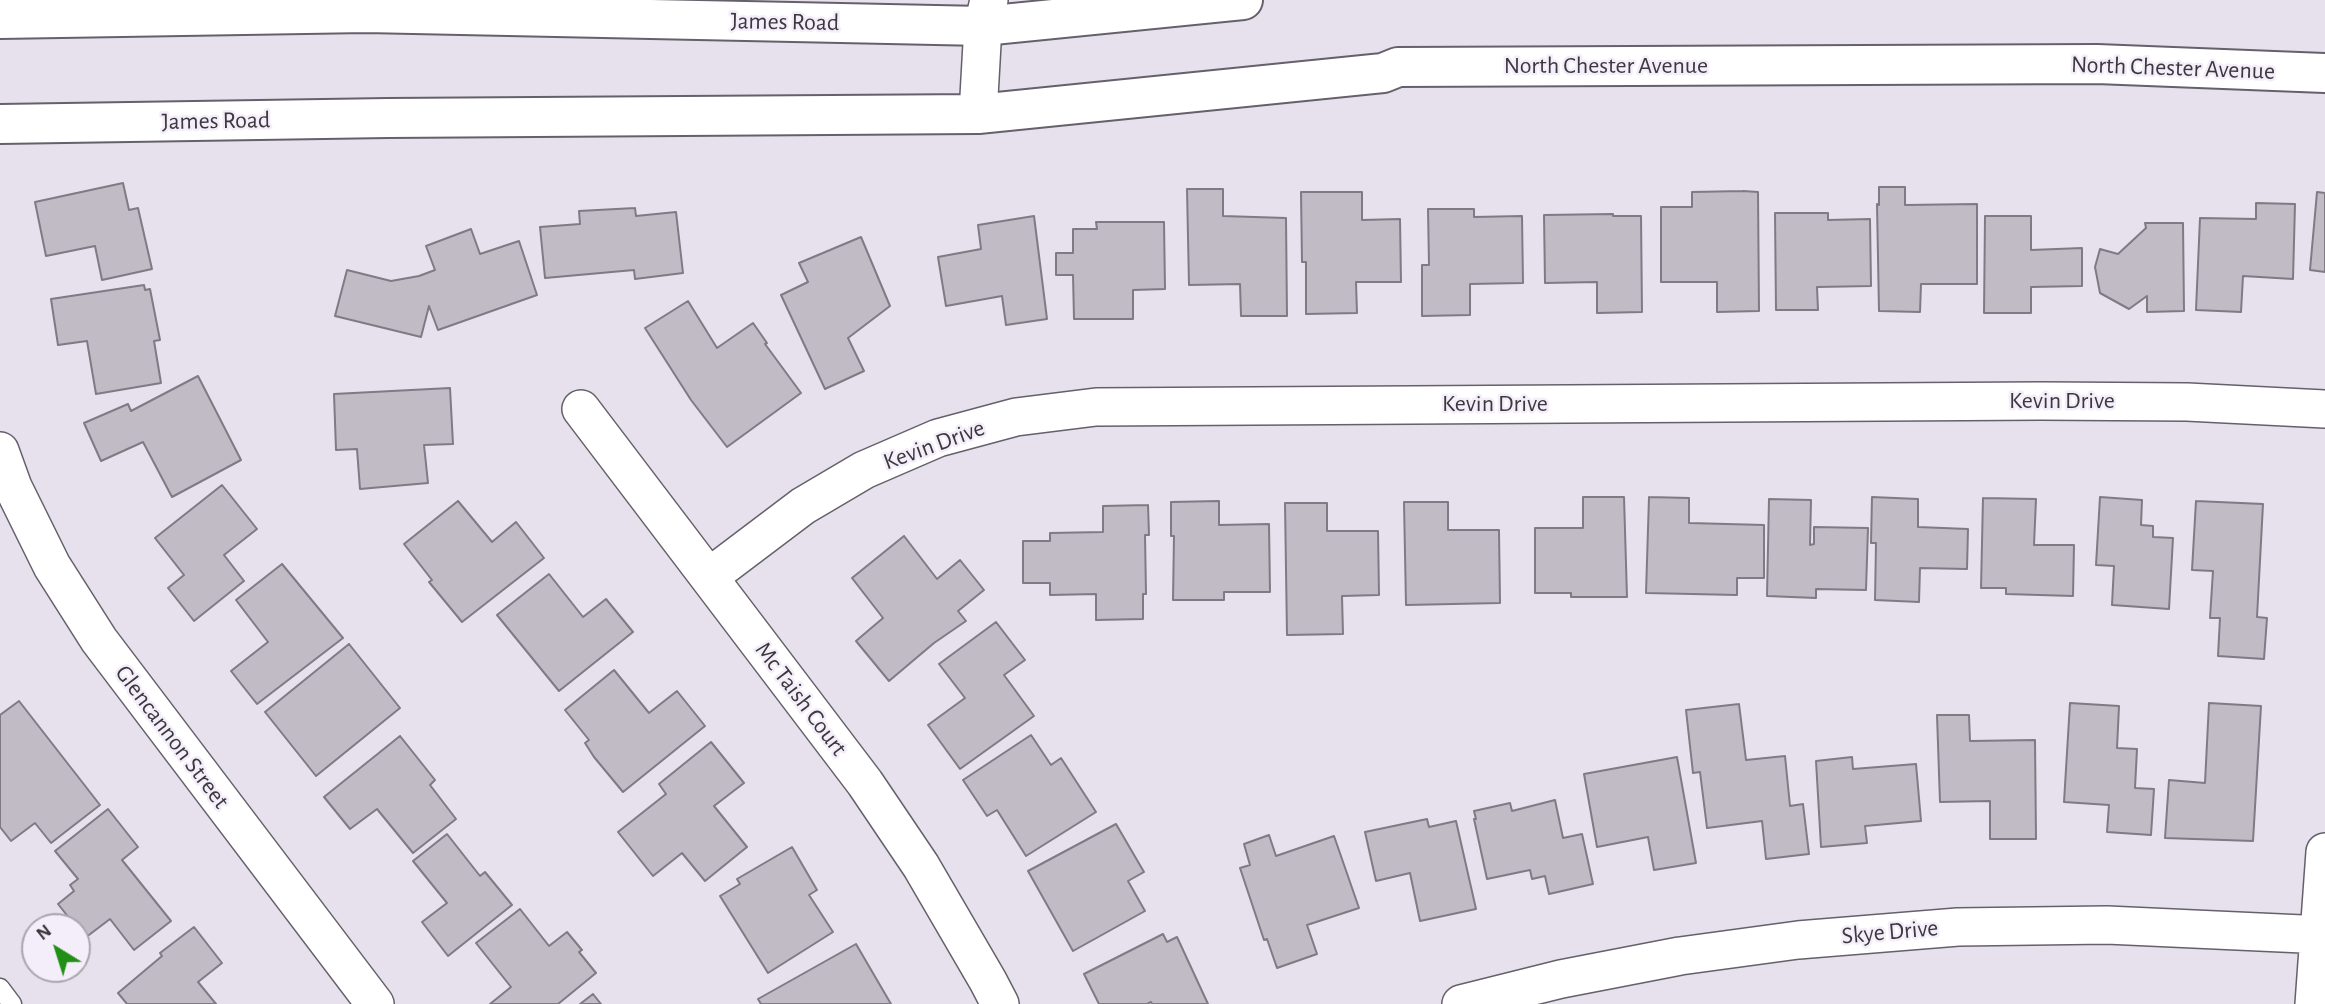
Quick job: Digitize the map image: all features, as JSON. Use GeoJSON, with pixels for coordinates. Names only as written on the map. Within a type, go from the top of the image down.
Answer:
{"type":"FeatureCollection","features":[{"type":"Feature","properties":{"kind":"main road"},"geometry":{"type":"LineString","coordinates":[[986,13],[1243,0]]}},
{"type":"Feature","properties":{"kind":"main road","name":"James Road"},"geometry":{"type":"LineString","coordinates":[[0,19],[366,13],[986,13]]}},
{"type":"Feature","properties":{"kind":"main road","name":"North Chester Avenue"},"geometry":{"type":"LineString","coordinates":[[978,114],[1383,73],[1398,67],[2097,64],[2325,74]]}},
{"type":"Feature","properties":{"kind":"main road","name":"James Road"},"geometry":{"type":"LineString","coordinates":[[0,124],[978,114]]}},
{"type":"Feature","properties":{"kind":"street"},"geometry":{"type":"LineString","coordinates":[[978,114],[986,13]]}},
{"type":"Feature","properties":{"kind":"street","name":"Kevin Drive"},"geometry":{"type":"LineString","coordinates":[[709,577],[803,506],[876,465],[938,438],[1016,417],[1096,407],[2041,401],[2186,402],[2325,409]]}},
{"type":"Feature","properties":{"kind":"street","name":"Mc Taish Court"},"geometry":{"type":"LineString","coordinates":[[581,409],[865,783],[920,866],[1000,1004]]}},
{"type":"Feature","properties":{"kind":"street","name":"Glencannon Street"},"geometry":{"type":"LineString","coordinates":[[0,451],[13,487],[52,566],[99,640],[375,1004]]}},
{"type":"Feature","properties":{"kind":"street"},"geometry":{"type":"LineString","coordinates":[[2314,1004],[2322,934],[2325,852]]}},
{"type":"Feature","properties":{"kind":"street","name":"Skye Drive"},"geometry":{"type":"LineString","coordinates":[[1461,1004],[1562,979],[1680,956],[1838,936],[1958,927],[2107,925],[2322,934]]}},
{"type":"Feature","properties":{"kind":"lane"},"geometry":{"type":"LineString","coordinates":[[0,988],[12,1004]]}},
{"type":"Feature","properties":{"kind":"building"},"geometry":{"type":"Polygon","coordinates":[[[123,183],[129,210],[138,208],[152,269],[102,280],[95,246],[46,256],[35,202],[123,183]]]}},
{"type":"Feature","properties":{"kind":"building"},"geometry":{"type":"Polygon","coordinates":[[[1879,187],[1905,187],[1905,205],[1977,204],[1977,284],[1921,284],[1920,312],[1879,311],[1879,187]]]}},
{"type":"Feature","properties":{"kind":"building"},"geometry":{"type":"Polygon","coordinates":[[[1187,189],[1223,189],[1223,216],[1286,218],[1287,316],[1241,316],[1240,284],[1189,285],[1187,189]]]}},
{"type":"Feature","properties":{"kind":"building"},"geometry":{"type":"Polygon","coordinates":[[[1301,192],[1362,192],[1362,220],[1400,219],[1401,282],[1356,282],[1357,313],[1306,314],[1306,262],[1302,262],[1301,192]]]}},
{"type":"Feature","properties":{"kind":"building"},"geometry":{"type":"Polygon","coordinates":[[[1692,192],[1758,192],[1759,311],[1717,312],[1717,282],[1661,282],[1661,207],[1692,207],[1692,192]]]}},
{"type":"Feature","properties":{"kind":"building"},"geometry":{"type":"Polygon","coordinates":[[[2317,192],[2325,193],[2325,272],[2310,270],[2317,192]]]}},
{"type":"Feature","properties":{"kind":"building"},"geometry":{"type":"Polygon","coordinates":[[[2256,203],[2295,204],[2293,279],[2243,276],[2241,312],[2196,310],[2200,218],[2256,219],[2256,203]]]}},
{"type":"Feature","properties":{"kind":"building"},"geometry":{"type":"Polygon","coordinates":[[[635,208],[636,216],[676,212],[683,273],[635,279],[634,270],[545,278],[540,227],[580,224],[579,211],[635,208]]]}},
{"type":"Feature","properties":{"kind":"building"},"geometry":{"type":"Polygon","coordinates":[[[1428,209],[1474,209],[1474,217],[1522,216],[1523,283],[1470,284],[1470,315],[1422,316],[1422,265],[1429,265],[1428,209]]]}},
{"type":"Feature","properties":{"kind":"building"},"geometry":{"type":"Polygon","coordinates":[[[1775,213],[1828,213],[1828,220],[1870,219],[1871,286],[1817,287],[1818,310],[1776,310],[1775,213]]]}},
{"type":"Feature","properties":{"kind":"building"},"geometry":{"type":"Polygon","coordinates":[[[1544,215],[1641,216],[1642,312],[1597,313],[1597,282],[1545,283],[1544,215]]]}},
{"type":"Feature","properties":{"kind":"building"},"geometry":{"type":"Polygon","coordinates":[[[1034,216],[1047,319],[1006,325],[1002,296],[946,306],[938,257],[981,249],[978,225],[1034,216]]]}},
{"type":"Feature","properties":{"kind":"building"},"geometry":{"type":"Polygon","coordinates":[[[1985,216],[2031,216],[2031,250],[2082,248],[2082,286],[2031,287],[2031,313],[1984,313],[1985,216]]]}},
{"type":"Feature","properties":{"kind":"building"},"geometry":{"type":"Polygon","coordinates":[[[1096,222],[1164,222],[1165,289],[1133,290],[1133,319],[1074,319],[1073,275],[1056,275],[1056,253],[1073,253],[1073,229],[1097,229],[1096,222]]]}},
{"type":"Feature","properties":{"kind":"building"},"geometry":{"type":"Polygon","coordinates":[[[2145,223],[2183,223],[2184,311],[2147,312],[2147,296],[2129,309],[2100,293],[2095,267],[2100,249],[2118,254],[2146,228],[2145,223]]]}},
{"type":"Feature","properties":{"kind":"building"},"geometry":{"type":"Polygon","coordinates":[[[471,229],[480,254],[519,241],[537,295],[438,330],[429,306],[421,337],[335,316],[347,270],[391,281],[419,276],[435,270],[426,246],[471,229]]]}},
{"type":"Feature","properties":{"kind":"building"},"geometry":{"type":"Polygon","coordinates":[[[861,237],[890,306],[848,338],[864,371],[825,389],[781,295],[808,282],[799,263],[861,237]]]}},
{"type":"Feature","properties":{"kind":"building"},"geometry":{"type":"Polygon","coordinates":[[[144,285],[145,290],[150,289],[160,340],[154,341],[161,383],[96,394],[87,341],[58,345],[51,299],[144,285]]]}},
{"type":"Feature","properties":{"kind":"building"},"geometry":{"type":"Polygon","coordinates":[[[688,301],[717,348],[753,323],[801,393],[727,447],[691,400],[645,328],[688,301]]]}},
{"type":"Feature","properties":{"kind":"building"},"geometry":{"type":"Polygon","coordinates":[[[198,376],[241,460],[172,497],[143,442],[101,461],[84,423],[128,404],[131,411],[198,376]]]}},
{"type":"Feature","properties":{"kind":"building"},"geometry":{"type":"Polygon","coordinates":[[[450,388],[453,444],[424,445],[428,483],[360,489],[357,449],[336,450],[334,394],[450,388]]]}},
{"type":"Feature","properties":{"kind":"building"},"geometry":{"type":"Polygon","coordinates":[[[222,485],[257,529],[224,555],[244,581],[194,621],[168,588],[184,575],[155,538],[222,485]]]}},
{"type":"Feature","properties":{"kind":"building"},"geometry":{"type":"Polygon","coordinates":[[[1583,497],[1624,497],[1627,597],[1571,597],[1571,593],[1535,593],[1535,528],[1583,528],[1583,497]]]}},
{"type":"Feature","properties":{"kind":"building"},"geometry":{"type":"Polygon","coordinates":[[[1649,497],[1689,498],[1689,523],[1764,525],[1764,578],[1737,578],[1737,595],[1646,593],[1649,497]]]}},
{"type":"Feature","properties":{"kind":"building"},"geometry":{"type":"Polygon","coordinates":[[[1872,497],[1918,499],[1918,527],[1968,529],[1967,569],[1920,568],[1919,602],[1875,600],[1876,543],[1871,543],[1872,497]]]}},
{"type":"Feature","properties":{"kind":"building"},"geometry":{"type":"Polygon","coordinates":[[[2100,497],[2142,500],[2141,525],[2153,526],[2153,537],[2173,538],[2169,609],[2112,605],[2114,566],[2096,565],[2100,497]]]}},
{"type":"Feature","properties":{"kind":"building"},"geometry":{"type":"Polygon","coordinates":[[[1983,498],[2036,499],[2034,545],[2074,545],[2073,596],[2006,594],[2006,588],[1981,588],[1983,498]]]}},
{"type":"Feature","properties":{"kind":"building"},"geometry":{"type":"Polygon","coordinates":[[[1769,499],[1811,500],[1810,545],[1814,544],[1814,527],[1868,528],[1866,590],[1816,589],[1816,598],[1767,596],[1769,499]]]}},
{"type":"Feature","properties":{"kind":"building"},"geometry":{"type":"Polygon","coordinates":[[[458,501],[492,542],[516,522],[544,558],[462,622],[429,582],[432,580],[404,544],[458,501]]]}},
{"type":"Feature","properties":{"kind":"building"},"geometry":{"type":"Polygon","coordinates":[[[1219,501],[1219,525],[1269,524],[1270,592],[1224,592],[1224,600],[1173,600],[1174,536],[1171,536],[1171,502],[1219,501]]]}},
{"type":"Feature","properties":{"kind":"building"},"geometry":{"type":"Polygon","coordinates":[[[2196,501],[2263,504],[2257,617],[2267,618],[2264,659],[2218,656],[2220,618],[2210,618],[2213,571],[2192,570],[2196,501]]]}},
{"type":"Feature","properties":{"kind":"building"},"geometry":{"type":"Polygon","coordinates":[[[1404,502],[1448,502],[1448,530],[1499,530],[1500,603],[1406,605],[1404,502]]]}},
{"type":"Feature","properties":{"kind":"building"},"geometry":{"type":"Polygon","coordinates":[[[1285,503],[1327,503],[1327,531],[1378,531],[1379,595],[1342,596],[1343,634],[1287,635],[1285,503]]]}},
{"type":"Feature","properties":{"kind":"building"},"geometry":{"type":"Polygon","coordinates":[[[1148,505],[1149,535],[1145,535],[1146,594],[1143,594],[1143,619],[1096,620],[1096,594],[1050,595],[1050,583],[1023,583],[1023,541],[1050,541],[1050,533],[1103,532],[1103,506],[1148,505]]]}},
{"type":"Feature","properties":{"kind":"building"},"geometry":{"type":"Polygon","coordinates":[[[904,536],[937,579],[960,560],[984,590],[958,611],[966,621],[934,643],[889,681],[856,641],[883,618],[852,578],[904,536]]]}},
{"type":"Feature","properties":{"kind":"building"},"geometry":{"type":"Polygon","coordinates":[[[282,564],[343,638],[257,704],[231,671],[268,642],[236,600],[282,564]]]}},
{"type":"Feature","properties":{"kind":"building"},"geometry":{"type":"Polygon","coordinates":[[[549,574],[583,617],[606,599],[633,632],[559,691],[497,615],[549,574]]]}},
{"type":"Feature","properties":{"kind":"building"},"geometry":{"type":"Polygon","coordinates":[[[996,622],[1025,660],[1004,675],[1034,716],[960,769],[928,725],[965,698],[939,664],[996,622]]]}},
{"type":"Feature","properties":{"kind":"building"},"geometry":{"type":"Polygon","coordinates":[[[349,644],[400,708],[316,776],[265,712],[349,644]]]}},
{"type":"Feature","properties":{"kind":"building"},"geometry":{"type":"Polygon","coordinates":[[[614,670],[649,713],[677,691],[705,726],[623,792],[594,757],[585,743],[589,740],[565,710],[614,670]]]}},
{"type":"Feature","properties":{"kind":"building"},"geometry":{"type":"Polygon","coordinates":[[[19,701],[100,805],[51,843],[35,823],[11,841],[0,827],[0,715],[19,701]]]}},
{"type":"Feature","properties":{"kind":"building"},"geometry":{"type":"Polygon","coordinates":[[[2070,703],[2119,706],[2117,748],[2137,749],[2135,788],[2154,789],[2151,835],[2107,832],[2109,805],[2064,802],[2070,703]]]}},
{"type":"Feature","properties":{"kind":"building"},"geometry":{"type":"Polygon","coordinates":[[[2209,703],[2261,706],[2253,841],[2165,838],[2169,780],[2205,783],[2209,703]]]}},
{"type":"Feature","properties":{"kind":"building"},"geometry":{"type":"Polygon","coordinates":[[[1739,704],[1746,760],[1785,756],[1790,806],[1803,804],[1809,854],[1766,859],[1762,821],[1707,828],[1700,772],[1693,773],[1686,710],[1739,704]]]}},
{"type":"Feature","properties":{"kind":"building"},"geometry":{"type":"Polygon","coordinates":[[[1937,715],[1969,715],[1970,741],[2035,740],[2036,839],[1990,839],[1990,801],[1940,802],[1937,715]]]}},
{"type":"Feature","properties":{"kind":"building"},"geometry":{"type":"Polygon","coordinates":[[[1031,735],[1051,765],[1061,758],[1096,812],[1026,856],[997,810],[987,816],[963,780],[1031,735]]]}},
{"type":"Feature","properties":{"kind":"building"},"geometry":{"type":"Polygon","coordinates":[[[400,736],[435,780],[430,785],[456,819],[413,853],[377,809],[350,829],[324,797],[400,736]]]}},
{"type":"Feature","properties":{"kind":"building"},"geometry":{"type":"Polygon","coordinates":[[[711,742],[744,783],[714,806],[747,847],[705,881],[682,853],[653,876],[618,832],[666,794],[659,784],[711,742]]]}},
{"type":"Feature","properties":{"kind":"building"},"geometry":{"type":"Polygon","coordinates":[[[1677,757],[1696,863],[1654,870],[1648,837],[1597,847],[1584,774],[1677,757]]]}},
{"type":"Feature","properties":{"kind":"building"},"geometry":{"type":"Polygon","coordinates":[[[1852,757],[1853,769],[1916,764],[1921,821],[1865,826],[1867,843],[1821,847],[1816,761],[1852,757]]]}},
{"type":"Feature","properties":{"kind":"building"},"geometry":{"type":"Polygon","coordinates":[[[1555,800],[1563,838],[1582,834],[1593,884],[1549,894],[1545,876],[1532,879],[1530,870],[1487,879],[1474,811],[1510,803],[1512,811],[1555,800]]]}},
{"type":"Feature","properties":{"kind":"building"},"geometry":{"type":"Polygon","coordinates":[[[108,809],[138,847],[122,860],[171,921],[134,950],[110,919],[91,933],[91,913],[65,913],[58,904],[74,891],[70,885],[78,879],[55,851],[108,809]]]}},
{"type":"Feature","properties":{"kind":"building"},"geometry":{"type":"Polygon","coordinates":[[[1427,819],[1429,827],[1456,821],[1476,909],[1420,921],[1410,873],[1376,881],[1365,832],[1427,819]]]}},
{"type":"Feature","properties":{"kind":"building"},"geometry":{"type":"Polygon","coordinates":[[[1116,824],[1144,872],[1128,881],[1145,911],[1073,951],[1028,871],[1116,824]]]}},
{"type":"Feature","properties":{"kind":"building"},"geometry":{"type":"Polygon","coordinates":[[[447,834],[480,876],[485,872],[512,905],[448,956],[422,922],[447,903],[413,861],[447,834]]]}},
{"type":"Feature","properties":{"kind":"building"},"geometry":{"type":"Polygon","coordinates":[[[1269,835],[1276,856],[1334,836],[1359,908],[1307,925],[1317,954],[1277,968],[1267,939],[1264,940],[1240,868],[1250,865],[1244,844],[1269,835]]]}},
{"type":"Feature","properties":{"kind":"building"},"geometry":{"type":"Polygon","coordinates":[[[792,847],[817,890],[809,895],[833,932],[768,973],[720,896],[740,884],[737,879],[792,847]]]}},
{"type":"Feature","properties":{"kind":"building"},"geometry":{"type":"Polygon","coordinates":[[[520,909],[549,946],[567,932],[596,973],[558,1004],[490,1004],[511,987],[476,943],[520,909]]]}},
{"type":"Feature","properties":{"kind":"building"},"geometry":{"type":"Polygon","coordinates":[[[194,927],[222,963],[198,982],[216,1004],[127,1004],[118,993],[162,956],[160,953],[194,927]]]}},
{"type":"Feature","properties":{"kind":"building"},"geometry":{"type":"Polygon","coordinates":[[[1163,934],[1167,942],[1177,937],[1208,1004],[1099,1004],[1084,974],[1163,934]]]}},
{"type":"Feature","properties":{"kind":"building"},"geometry":{"type":"Polygon","coordinates":[[[856,944],[891,1004],[761,1004],[758,999],[856,944]]]}},
{"type":"Feature","properties":{"kind":"building"},"geometry":{"type":"Polygon","coordinates":[[[593,994],[601,1004],[580,1004],[593,994]]]}}]}
